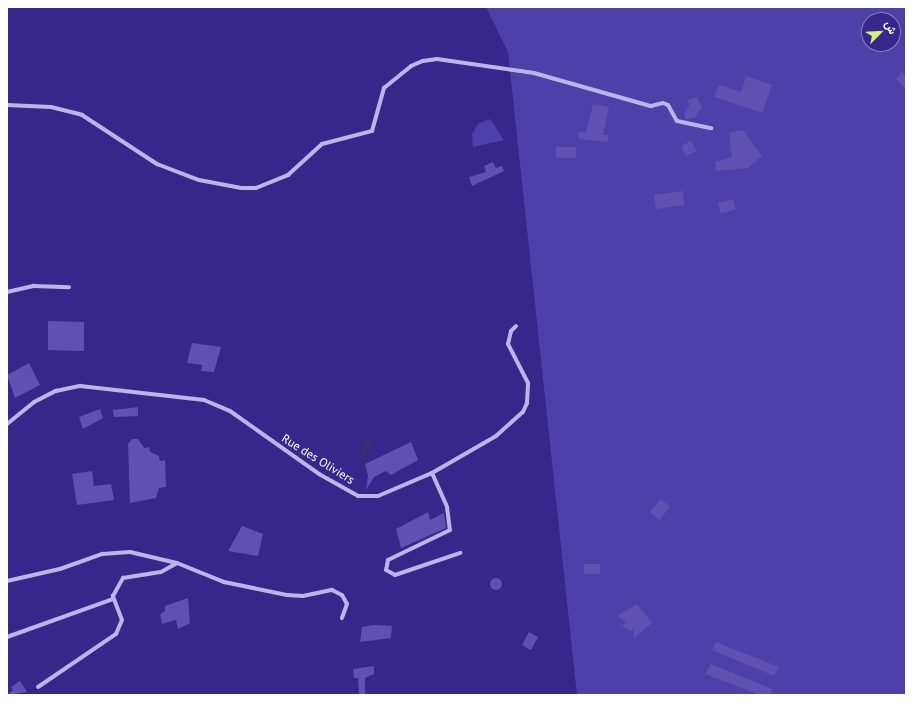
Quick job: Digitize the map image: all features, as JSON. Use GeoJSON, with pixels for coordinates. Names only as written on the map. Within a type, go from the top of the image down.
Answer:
{"type":"FeatureCollection","features":[{"type":"Feature","properties":{"kind":"street"},"geometry":{"type":"LineString","coordinates":[[7,105],[51,108],[82,115],[157,164],[199,180],[241,188],[256,188],[288,175],[322,144],[372,131],[384,88],[411,66],[423,61],[437,59],[534,73],[651,106],[663,103],[668,105],[677,122],[711,128]]}},
{"type":"Feature","properties":{"kind":"street"},"geometry":{"type":"LineString","coordinates":[[7,292],[34,286],[69,287]]}},
{"type":"Feature","properties":{"kind":"street","name":"Rue des Oliviers"},"geometry":{"type":"LineString","coordinates":[[7,424],[34,402],[68,388],[93,386],[204,400],[222,407],[319,474],[365,498],[378,496],[432,473],[496,436],[523,412],[529,393],[528,383],[508,344],[511,331],[516,326]]}},
{"type":"Feature","properties":{"kind":"street"},"geometry":{"type":"LineString","coordinates":[[432,473],[447,507],[450,530],[388,560],[386,570],[395,575],[460,554]]}},
{"type":"Feature","properties":{"kind":"street"},"geometry":{"type":"LineString","coordinates":[[7,581],[60,569],[113,552],[143,554],[177,564],[224,582],[288,595],[304,596],[332,590],[342,595],[348,604],[342,618]]}},
{"type":"Feature","properties":{"kind":"street"},"geometry":{"type":"LineString","coordinates":[[38,687],[114,636],[122,620],[113,599],[115,588],[123,578],[161,572],[177,564]]}},
{"type":"Feature","properties":{"kind":"street"},"geometry":{"type":"LineString","coordinates":[[7,637],[113,599]]}},
{"type":"Feature","properties":{"kind":"shaded area"},"geometry":{"type":"Polygon","coordinates":[[[486,7],[906,7],[906,695],[577,695],[508,52],[486,7]]]}},
{"type":"Feature","properties":{"kind":"shaded area"},"geometry":{"type":"Polygon","coordinates":[[[490,119],[504,140],[473,147],[472,134],[478,124],[490,119]]]}},
{"type":"Feature","properties":{"kind":"shaded area"},"geometry":{"type":"Polygon","coordinates":[[[367,437],[374,441],[366,460],[361,458],[361,450],[367,437]]]}},
{"type":"Feature","properties":{"kind":"building"},"geometry":{"type":"Polygon","coordinates":[[[902,72],[906,76],[906,89],[896,79],[902,72]]]}},
{"type":"Feature","properties":{"kind":"building"},"geometry":{"type":"Polygon","coordinates":[[[746,76],[772,85],[762,113],[714,97],[719,85],[741,92],[746,76]]]}},
{"type":"Feature","properties":{"kind":"building"},"geometry":{"type":"Polygon","coordinates":[[[697,97],[702,107],[694,118],[686,119],[684,114],[689,106],[688,100],[697,97]]]}},
{"type":"Feature","properties":{"kind":"building"},"geometry":{"type":"Polygon","coordinates":[[[593,104],[609,107],[603,135],[609,135],[607,142],[579,139],[578,132],[586,133],[593,104]]]}},
{"type":"Feature","properties":{"kind":"building"},"geometry":{"type":"Polygon","coordinates":[[[743,130],[762,156],[748,168],[716,171],[715,162],[732,157],[729,133],[743,130]]]}},
{"type":"Feature","properties":{"kind":"building"},"geometry":{"type":"Polygon","coordinates":[[[691,141],[697,151],[686,156],[681,146],[691,141]]]}},
{"type":"Feature","properties":{"kind":"building"},"geometry":{"type":"Polygon","coordinates":[[[556,147],[576,147],[576,158],[556,158],[556,147]]]}},
{"type":"Feature","properties":{"kind":"building"},"geometry":{"type":"Polygon","coordinates":[[[493,162],[496,168],[502,166],[504,171],[472,186],[469,177],[486,172],[484,166],[493,162]]]}},
{"type":"Feature","properties":{"kind":"building"},"geometry":{"type":"Polygon","coordinates":[[[683,191],[684,205],[656,209],[654,195],[683,191]]]}},
{"type":"Feature","properties":{"kind":"building"},"geometry":{"type":"Polygon","coordinates":[[[733,199],[736,209],[721,214],[718,203],[733,199]]]}},
{"type":"Feature","properties":{"kind":"building"},"geometry":{"type":"Polygon","coordinates":[[[48,321],[84,322],[84,351],[48,350],[48,321]]]}},
{"type":"Feature","properties":{"kind":"building"},"geometry":{"type":"Polygon","coordinates":[[[192,343],[221,347],[214,372],[201,371],[202,365],[187,363],[192,343]]]}},
{"type":"Feature","properties":{"kind":"building"},"geometry":{"type":"Polygon","coordinates":[[[29,363],[40,385],[15,398],[7,375],[29,363]]]}},
{"type":"Feature","properties":{"kind":"building"},"geometry":{"type":"Polygon","coordinates":[[[138,407],[138,416],[114,417],[113,410],[138,407]]]}},
{"type":"Feature","properties":{"kind":"building"},"geometry":{"type":"Polygon","coordinates":[[[100,409],[103,418],[83,429],[79,417],[100,409]]]}},
{"type":"Feature","properties":{"kind":"building"},"geometry":{"type":"Polygon","coordinates":[[[132,439],[138,439],[144,448],[149,447],[150,452],[159,456],[160,461],[165,460],[166,487],[159,488],[156,498],[130,503],[128,444],[132,439]]]}},
{"type":"Feature","properties":{"kind":"building"},"geometry":{"type":"Polygon","coordinates":[[[411,442],[418,460],[391,475],[386,471],[374,477],[366,490],[368,476],[365,464],[411,442]]]}},
{"type":"Feature","properties":{"kind":"building"},"geometry":{"type":"Polygon","coordinates":[[[92,471],[94,486],[111,484],[114,500],[77,505],[72,474],[92,471]]]}},
{"type":"Feature","properties":{"kind":"building"},"geometry":{"type":"Polygon","coordinates":[[[661,499],[670,507],[659,520],[650,512],[661,499]]]}},
{"type":"Feature","properties":{"kind":"building"},"geometry":{"type":"Polygon","coordinates":[[[428,512],[430,520],[444,513],[446,528],[401,548],[396,529],[428,512]]]}},
{"type":"Feature","properties":{"kind":"building"},"geometry":{"type":"Polygon","coordinates":[[[242,526],[263,534],[258,556],[228,551],[242,526]]]}},
{"type":"Feature","properties":{"kind":"building"},"geometry":{"type":"Polygon","coordinates":[[[584,564],[600,564],[600,574],[584,574],[584,564]]]}},
{"type":"Feature","properties":{"kind":"building"},"geometry":{"type":"Polygon","coordinates":[[[496,578],[500,580],[502,584],[500,588],[496,590],[492,588],[490,584],[492,580],[496,578]]]}},
{"type":"Feature","properties":{"kind":"building"},"geometry":{"type":"Polygon","coordinates":[[[188,598],[190,623],[178,629],[176,620],[162,624],[160,614],[165,611],[165,606],[188,598]]]}},
{"type":"Feature","properties":{"kind":"building"},"geometry":{"type":"Polygon","coordinates":[[[637,604],[652,623],[633,639],[634,629],[630,631],[622,625],[626,622],[617,616],[637,604]]]}},
{"type":"Feature","properties":{"kind":"building"},"geometry":{"type":"Polygon","coordinates":[[[374,625],[392,626],[391,638],[360,642],[362,627],[374,625]]]}},
{"type":"Feature","properties":{"kind":"building"},"geometry":{"type":"Polygon","coordinates":[[[529,632],[538,637],[531,650],[522,645],[529,632]]]}},
{"type":"Feature","properties":{"kind":"building"},"geometry":{"type":"Polygon","coordinates":[[[716,642],[779,667],[774,676],[712,650],[716,642]]]}},
{"type":"Feature","properties":{"kind":"building"},"geometry":{"type":"Polygon","coordinates":[[[711,664],[772,689],[770,695],[760,695],[705,674],[711,664]]]}},
{"type":"Feature","properties":{"kind":"building"},"geometry":{"type":"Polygon","coordinates":[[[374,666],[374,674],[365,678],[365,695],[359,695],[358,678],[354,678],[353,669],[374,666]]]}},
{"type":"Feature","properties":{"kind":"building"},"geometry":{"type":"Polygon","coordinates":[[[20,681],[27,692],[7,695],[13,690],[11,687],[20,681]]]}}]}
